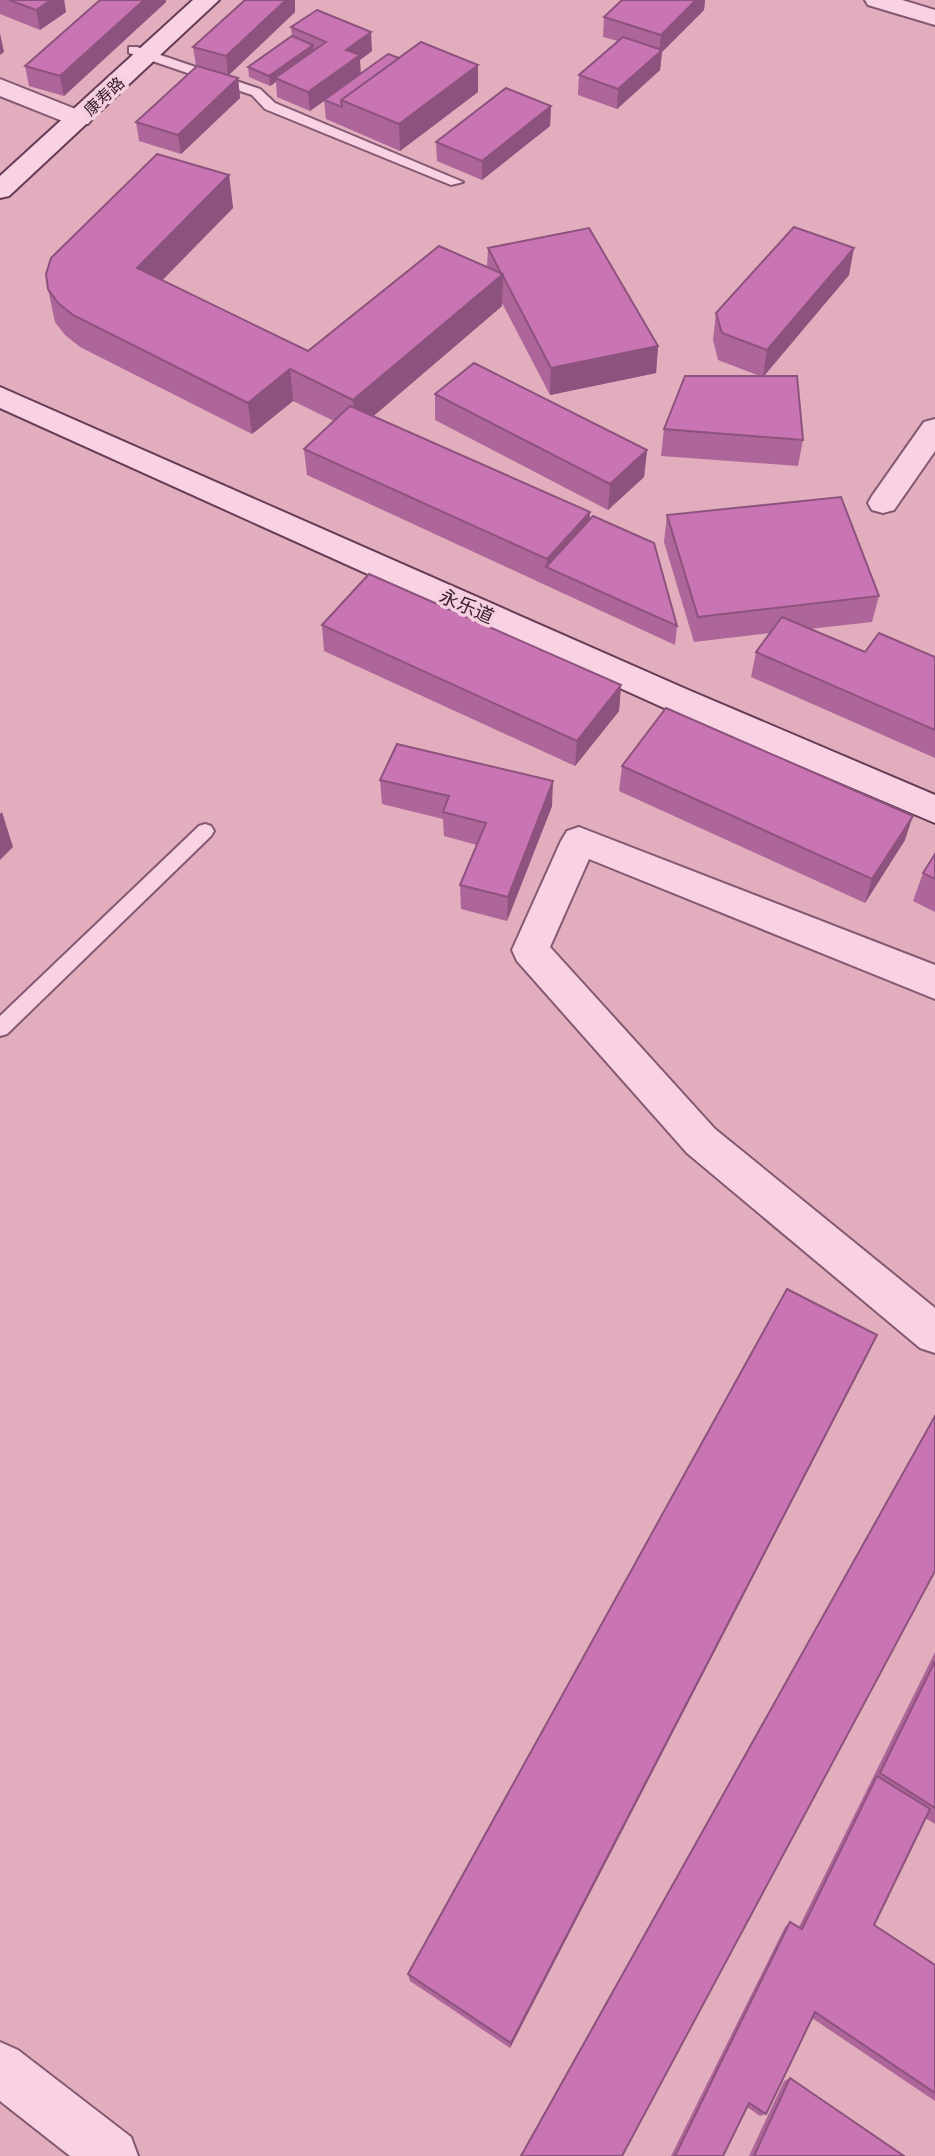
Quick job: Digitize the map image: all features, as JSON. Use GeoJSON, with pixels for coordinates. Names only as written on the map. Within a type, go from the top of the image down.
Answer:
{"type":"FeatureCollection","features":[{"type":"Feature","properties":{"kind":"street","name":"康寿路"},"geometry":{"type":"LineString","coordinates":[[140,53],[187,0]]}},
{"type":"Feature","properties":{"kind":"street","name":"康寿路"},"geometry":{"type":"LineString","coordinates":[[0,190],[72,116],[140,53],[207,0]]}},
{"type":"Feature","properties":{"kind":"street"},"geometry":{"type":"LineString","coordinates":[[877,0],[935,18]]}},
{"type":"Feature","properties":{"kind":"street"},"geometry":{"type":"LineString","coordinates":[[0,87],[72,116]]}},
{"type":"Feature","properties":{"kind":"street","name":"康寿路"},"geometry":{"type":"LineString","coordinates":[[0,171],[72,116]]}},
{"type":"Feature","properties":{"kind":"street","name":"永乐道"},"geometry":{"type":"LineString","coordinates":[[0,377],[666,671],[935,786]]}},
{"type":"Feature","properties":{"kind":"street","name":"永乐道"},"geometry":{"type":"LineString","coordinates":[[0,397],[674,698],[935,810]]}},
{"type":"Feature","properties":{"kind":"street"},"geometry":{"type":"LineString","coordinates":[[883,503],[935,429]]}},
{"type":"Feature","properties":{"kind":"street"},"geometry":{"type":"LineString","coordinates":[[935,984],[931,979],[579,841],[530,950],[702,1140],[935,1334]]}},
{"type":"Feature","properties":{"kind":"street"},"geometry":{"type":"LineString","coordinates":[[0,2068],[112,2156]]}},
{"type":"Feature","properties":{"kind":"lane"},"geometry":{"type":"LineString","coordinates":[[140,53],[256,92],[270,106],[456,182]]}},
{"type":"Feature","properties":{"kind":"lane"},"geometry":{"type":"LineString","coordinates":[[0,1028],[205,831]]}},
{"type":"Feature","properties":{"kind":"shaded area"},"geometry":{"type":"Polygon","coordinates":[[[0,0],[935,0],[935,2156],[0,2156],[0,0]]]}},
{"type":"Feature","properties":{"kind":"building"},"geometry":{"type":"Polygon","coordinates":[[[9,0],[51,0],[36,10],[9,0]]]}},
{"type":"Feature","properties":{"kind":"building"},"geometry":{"type":"Polygon","coordinates":[[[100,0],[144,0],[60,76],[25,66],[100,0]]]}},
{"type":"Feature","properties":{"kind":"building"},"geometry":{"type":"Polygon","coordinates":[[[245,0],[286,0],[226,56],[193,47],[245,0]]]}},
{"type":"Feature","properties":{"kind":"building"},"geometry":{"type":"Polygon","coordinates":[[[622,0],[696,0],[661,35],[604,17],[622,0]]]}},
{"type":"Feature","properties":{"kind":"building"},"geometry":{"type":"Polygon","coordinates":[[[317,10],[371,32],[346,50],[360,55],[308,92],[275,78],[326,42],[291,27],[317,10]]]}},
{"type":"Feature","properties":{"kind":"building"},"geometry":{"type":"Polygon","coordinates":[[[292,36],[313,45],[269,76],[248,67],[292,36]]]}},
{"type":"Feature","properties":{"kind":"building"},"geometry":{"type":"Polygon","coordinates":[[[623,37],[662,50],[618,89],[579,75],[623,37]]]}},
{"type":"Feature","properties":{"kind":"building"},"geometry":{"type":"Polygon","coordinates":[[[421,42],[478,65],[399,124],[341,100],[421,42]]]}},
{"type":"Feature","properties":{"kind":"building"},"geometry":{"type":"Polygon","coordinates":[[[388,54],[399,58],[341,100],[342,107],[324,100],[388,54]]]}},
{"type":"Feature","properties":{"kind":"building"},"geometry":{"type":"Polygon","coordinates":[[[197,66],[238,78],[178,135],[136,122],[197,66]]]}},
{"type":"Feature","properties":{"kind":"building"},"geometry":{"type":"Polygon","coordinates":[[[506,88],[551,106],[482,161],[436,142],[506,88]]]}},
{"type":"Feature","properties":{"kind":"building"},"geometry":{"type":"Polygon","coordinates":[[[157,154],[229,175],[137,268],[308,351],[439,246],[503,274],[353,400],[290,369],[248,403],[73,315],[58,303],[48,289],[46,274],[51,258],[157,154]]]}},
{"type":"Feature","properties":{"kind":"building"},"geometry":{"type":"Polygon","coordinates":[[[794,227],[854,248],[767,350],[722,333],[716,313],[794,227]]]}},
{"type":"Feature","properties":{"kind":"building"},"geometry":{"type":"Polygon","coordinates":[[[589,228],[658,346],[551,368],[488,248],[589,228]]]}},
{"type":"Feature","properties":{"kind":"building"},"geometry":{"type":"Polygon","coordinates":[[[474,363],[647,450],[610,484],[435,394],[474,363]]]}},
{"type":"Feature","properties":{"kind":"building"},"geometry":{"type":"Polygon","coordinates":[[[685,376],[797,376],[803,440],[664,429],[685,376]]]}},
{"type":"Feature","properties":{"kind":"building"},"geometry":{"type":"Polygon","coordinates":[[[350,406],[590,512],[547,559],[304,449],[350,406]]]}},
{"type":"Feature","properties":{"kind":"building"},"geometry":{"type":"Polygon","coordinates":[[[841,497],[879,596],[698,617],[667,515],[841,497]]]}},
{"type":"Feature","properties":{"kind":"building"},"geometry":{"type":"Polygon","coordinates":[[[593,516],[654,543],[677,626],[546,567],[593,516]]]}},
{"type":"Feature","properties":{"kind":"building"},"geometry":{"type":"Polygon","coordinates":[[[369,574],[621,685],[577,741],[322,625],[369,574]]]}},
{"type":"Feature","properties":{"kind":"building"},"geometry":{"type":"Polygon","coordinates":[[[782,617],[865,652],[879,633],[935,657],[935,730],[756,652],[782,617]]]}},
{"type":"Feature","properties":{"kind":"building"},"geometry":{"type":"Polygon","coordinates":[[[666,708],[913,816],[872,879],[622,766],[666,708]]]}},
{"type":"Feature","properties":{"kind":"building"},"geometry":{"type":"Polygon","coordinates":[[[397,744],[553,781],[508,897],[460,885],[486,823],[443,812],[449,796],[380,780],[397,744]]]}},
{"type":"Feature","properties":{"kind":"building"},"geometry":{"type":"Polygon","coordinates":[[[935,854],[935,879],[923,873],[935,854]]]}},
{"type":"Feature","properties":{"kind":"building"},"geometry":{"type":"Polygon","coordinates":[[[787,1289],[877,1335],[511,2043],[408,1974],[787,1289]]]}},
{"type":"Feature","properties":{"kind":"building"},"geometry":{"type":"Polygon","coordinates":[[[935,1416],[935,1571],[622,2156],[521,2156],[935,1416]]]}},
{"type":"Feature","properties":{"kind":"building"},"geometry":{"type":"Polygon","coordinates":[[[935,1661],[935,1808],[880,1773],[935,1661]]]}},
{"type":"Feature","properties":{"kind":"building"},"geometry":{"type":"Polygon","coordinates":[[[877,1776],[930,1809],[874,1925],[935,1965],[935,2093],[815,2012],[766,2114],[749,2103],[723,2156],[675,2156],[790,1922],[802,1929],[877,1776]]]}},
{"type":"Feature","properties":{"kind":"building"},"geometry":{"type":"Polygon","coordinates":[[[790,2078],[904,2156],[754,2156],[790,2078]]]}}]}
